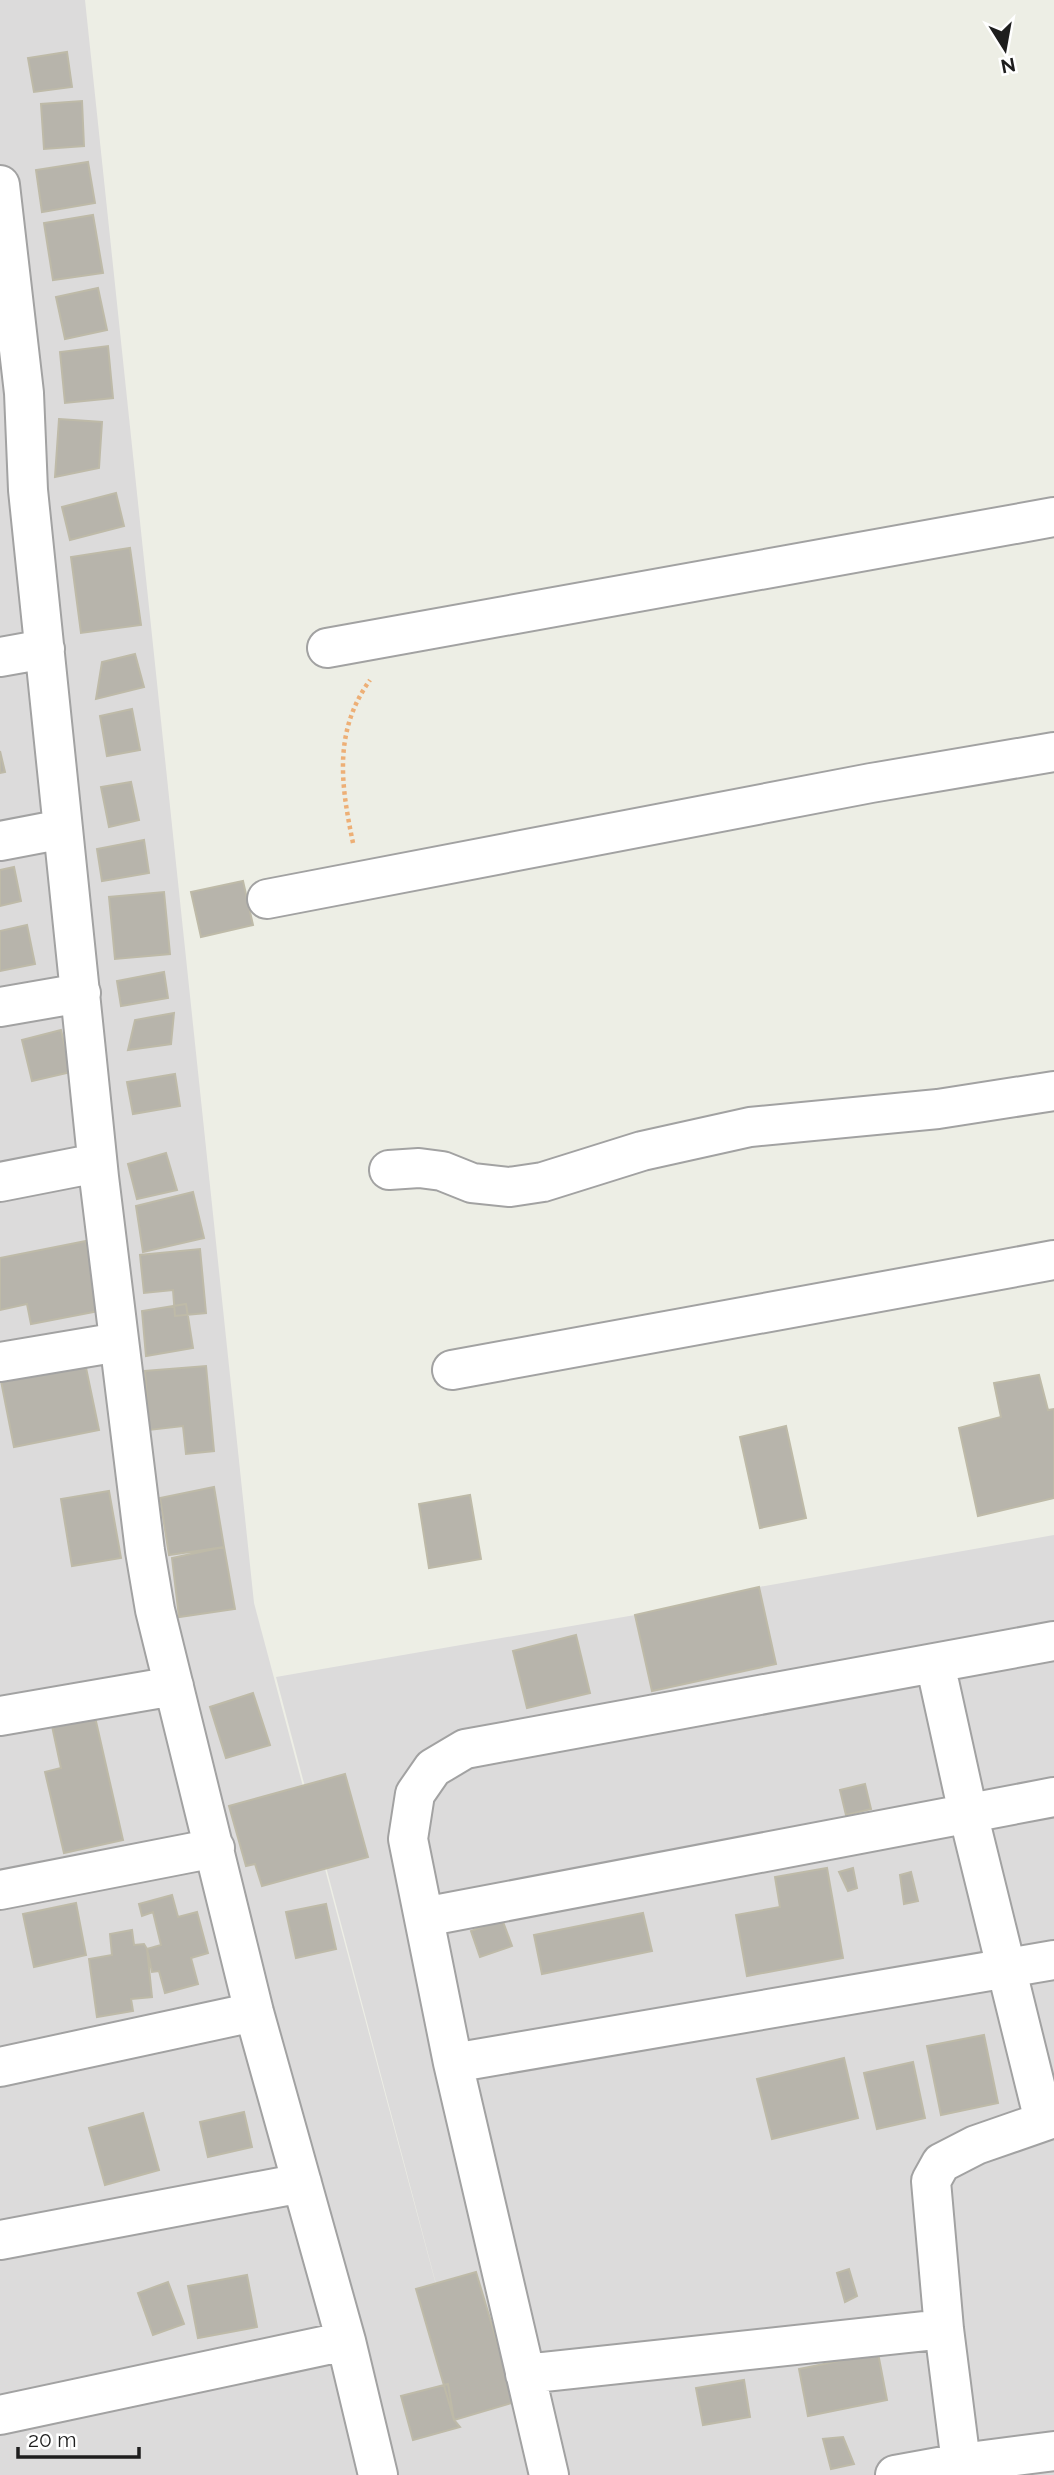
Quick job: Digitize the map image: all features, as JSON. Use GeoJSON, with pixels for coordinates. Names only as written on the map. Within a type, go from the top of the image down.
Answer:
{"type":"FeatureCollection","features":[{"type":"Feature","properties":{"kind":"street"},"geometry":{"type":"LineString","coordinates":[[0,185],[6,304],[24,393],[14,492],[45,649],[97,1163],[145,1551],[174,1686],[254,2012],[346,2341],[378,2475]]}},
{"type":"Feature","properties":{"kind":"street"},"geometry":{"type":"LineString","coordinates":[[327,648],[1054,517]]}},
{"type":"Feature","properties":{"kind":"street"},"geometry":{"type":"LineString","coordinates":[[0,657],[45,649]]}},
{"type":"Feature","properties":{"kind":"street"},"geometry":{"type":"LineString","coordinates":[[267,899],[871,783],[1054,752]]}},
{"type":"Feature","properties":{"kind":"street"},"geometry":{"type":"LineString","coordinates":[[0,841],[63,830]]}},
{"type":"Feature","properties":{"kind":"street"},"geometry":{"type":"LineString","coordinates":[[0,1007],[80,993]]}},
{"type":"Feature","properties":{"kind":"street"},"geometry":{"type":"LineString","coordinates":[[389,1170],[419,1168],[442,1171],[472,1183],[510,1187],[543,1182],[642,1151],[750,1127],[938,1109],[1054,1091]]}},
{"type":"Feature","properties":{"kind":"street"},"geometry":{"type":"LineString","coordinates":[[0,1182],[97,1163]]}},
{"type":"Feature","properties":{"kind":"street"},"geometry":{"type":"LineString","coordinates":[[452,1370],[1054,1260]]}},
{"type":"Feature","properties":{"kind":"street"},"geometry":{"type":"LineString","coordinates":[[0,1362],[119,1342]]}},
{"type":"Feature","properties":{"kind":"street"},"geometry":{"type":"LineString","coordinates":[[549,2475],[453,2063],[408,1839],[415,1794],[433,1768],[465,1749],[1054,1641]]}},
{"type":"Feature","properties":{"kind":"street"},"geometry":{"type":"LineString","coordinates":[[935,1663],[968,1813],[1049,2120],[976,2145],[941,2163],[931,2181],[944,2329],[961,2463]]}},
{"type":"Feature","properties":{"kind":"street"},"geometry":{"type":"LineString","coordinates":[[0,1716],[174,1686]]}},
{"type":"Feature","properties":{"kind":"street"},"geometry":{"type":"LineString","coordinates":[[424,1917],[1054,1797]]}},
{"type":"Feature","properties":{"kind":"street"},"geometry":{"type":"LineString","coordinates":[[0,1889],[215,1848]]}},
{"type":"Feature","properties":{"kind":"street"},"geometry":{"type":"LineString","coordinates":[[453,2063],[1054,1960]]}},
{"type":"Feature","properties":{"kind":"street"},"geometry":{"type":"LineString","coordinates":[[0,2067],[254,2012]]}},
{"type":"Feature","properties":{"kind":"street"},"geometry":{"type":"LineString","coordinates":[[0,2240],[302,2183]]}},
{"type":"Feature","properties":{"kind":"street"},"geometry":{"type":"LineString","coordinates":[[526,2375],[944,2329]]}},
{"type":"Feature","properties":{"kind":"street"},"geometry":{"type":"LineString","coordinates":[[0,2415],[346,2341]]}},
{"type":"Feature","properties":{"kind":"street"},"geometry":{"type":"LineString","coordinates":[[895,2475],[1054,2451]]}},
{"type":"Feature","properties":{"kind":"path"},"geometry":{"type":"LineString","coordinates":[[361,881],[346,811],[341,765],[346,729],[361,693],[403,634]]}},
{"type":"Feature","properties":{"kind":"shaded area"},"geometry":{"type":"Polygon","coordinates":[[[0,0],[85,0],[254,1603],[455,2356],[276,1677],[635,1615],[759,1587],[1054,1535],[1054,2475],[0,2475],[0,0]]]}},
{"type":"Feature","properties":{"kind":"building"},"geometry":{"type":"Polygon","coordinates":[[[67,52],[72,87],[34,92],[28,58],[67,52]]]}},
{"type":"Feature","properties":{"kind":"building"},"geometry":{"type":"Polygon","coordinates":[[[82,101],[84,146],[44,149],[41,104],[82,101]]]}},
{"type":"Feature","properties":{"kind":"building"},"geometry":{"type":"Polygon","coordinates":[[[88,162],[95,203],[42,212],[36,170],[88,162]]]}},
{"type":"Feature","properties":{"kind":"building"},"geometry":{"type":"Polygon","coordinates":[[[93,215],[103,273],[53,280],[44,223],[93,215]]]}},
{"type":"Feature","properties":{"kind":"building"},"geometry":{"type":"Polygon","coordinates":[[[98,288],[107,330],[65,339],[56,297],[98,288]]]}},
{"type":"Feature","properties":{"kind":"building"},"geometry":{"type":"Polygon","coordinates":[[[108,346],[113,398],[65,403],[60,352],[108,346]]]}},
{"type":"Feature","properties":{"kind":"building"},"geometry":{"type":"Polygon","coordinates":[[[59,419],[102,422],[99,468],[55,477],[59,419]]]}},
{"type":"Feature","properties":{"kind":"building"},"geometry":{"type":"Polygon","coordinates":[[[116,493],[124,526],[70,540],[62,507],[116,493]]]}},
{"type":"Feature","properties":{"kind":"building"},"geometry":{"type":"Polygon","coordinates":[[[130,548],[141,625],[81,633],[71,557],[130,548]]]}},
{"type":"Feature","properties":{"kind":"building"},"geometry":{"type":"Polygon","coordinates":[[[135,654],[144,687],[96,699],[102,662],[135,654]]]}},
{"type":"Feature","properties":{"kind":"building"},"geometry":{"type":"Polygon","coordinates":[[[132,709],[140,750],[107,756],[100,716],[132,709]]]}},
{"type":"Feature","properties":{"kind":"building"},"geometry":{"type":"Polygon","coordinates":[[[0,751],[5,772],[0,773],[0,751]]]}},
{"type":"Feature","properties":{"kind":"building"},"geometry":{"type":"Polygon","coordinates":[[[131,782],[139,820],[109,827],[101,787],[131,782]]]}},
{"type":"Feature","properties":{"kind":"building"},"geometry":{"type":"Polygon","coordinates":[[[144,840],[149,873],[102,881],[97,849],[144,840]]]}},
{"type":"Feature","properties":{"kind":"building"},"geometry":{"type":"Polygon","coordinates":[[[14,867],[21,901],[0,906],[0,870],[14,867]]]}},
{"type":"Feature","properties":{"kind":"building"},"geometry":{"type":"Polygon","coordinates":[[[243,881],[253,925],[201,937],[191,892],[243,881]]]}},
{"type":"Feature","properties":{"kind":"building"},"geometry":{"type":"Polygon","coordinates":[[[164,892],[170,954],[115,959],[109,897],[164,892]]]}},
{"type":"Feature","properties":{"kind":"building"},"geometry":{"type":"Polygon","coordinates":[[[27,925],[35,964],[0,971],[0,931],[27,925]]]}},
{"type":"Feature","properties":{"kind":"building"},"geometry":{"type":"Polygon","coordinates":[[[164,972],[168,998],[121,1006],[117,981],[164,972]]]}},
{"type":"Feature","properties":{"kind":"building"},"geometry":{"type":"Polygon","coordinates":[[[174,1013],[171,1044],[128,1050],[135,1020],[174,1013]]]}},
{"type":"Feature","properties":{"kind":"building"},"geometry":{"type":"Polygon","coordinates":[[[61,1030],[71,1072],[32,1081],[22,1040],[61,1030]]]}},
{"type":"Feature","properties":{"kind":"building"},"geometry":{"type":"Polygon","coordinates":[[[175,1074],[180,1106],[133,1114],[127,1082],[175,1074]]]}},
{"type":"Feature","properties":{"kind":"building"},"geometry":{"type":"Polygon","coordinates":[[[166,1153],[177,1190],[137,1199],[128,1164],[166,1153]]]}},
{"type":"Feature","properties":{"kind":"building"},"geometry":{"type":"Polygon","coordinates":[[[193,1192],[204,1238],[143,1252],[136,1206],[193,1192]]]}},
{"type":"Feature","properties":{"kind":"building"},"geometry":{"type":"Polygon","coordinates":[[[86,1241],[99,1311],[31,1324],[27,1304],[0,1310],[0,1258],[86,1241]]]}},
{"type":"Feature","properties":{"kind":"building"},"geometry":{"type":"Polygon","coordinates":[[[200,1249],[206,1313],[175,1316],[173,1290],[144,1293],[140,1255],[200,1249]]]}},
{"type":"Feature","properties":{"kind":"building"},"geometry":{"type":"Polygon","coordinates":[[[186,1304],[193,1348],[146,1356],[142,1311],[186,1304]]]}},
{"type":"Feature","properties":{"kind":"building"},"geometry":{"type":"Polygon","coordinates":[[[85,1363],[99,1430],[14,1447],[1,1381],[85,1363]]]}},
{"type":"Feature","properties":{"kind":"building"},"geometry":{"type":"Polygon","coordinates":[[[206,1366],[214,1451],[186,1454],[183,1426],[149,1430],[145,1371],[206,1366]]]}},
{"type":"Feature","properties":{"kind":"building"},"geometry":{"type":"Polygon","coordinates":[[[1039,1375],[1048,1410],[1054,1409],[1054,1498],[978,1516],[959,1428],[1001,1417],[994,1383],[1039,1375]]]}},
{"type":"Feature","properties":{"kind":"building"},"geometry":{"type":"Polygon","coordinates":[[[786,1426],[806,1518],[760,1528],[740,1437],[786,1426]]]}},
{"type":"Feature","properties":{"kind":"building"},"geometry":{"type":"Polygon","coordinates":[[[214,1487],[224,1547],[169,1555],[160,1498],[214,1487]]]}},
{"type":"Feature","properties":{"kind":"building"},"geometry":{"type":"Polygon","coordinates":[[[109,1491],[121,1558],[72,1566],[61,1499],[109,1491]]]}},
{"type":"Feature","properties":{"kind":"building"},"geometry":{"type":"Polygon","coordinates":[[[470,1495],[481,1559],[429,1568],[419,1504],[470,1495]]]}},
{"type":"Feature","properties":{"kind":"building"},"geometry":{"type":"Polygon","coordinates":[[[224,1547],[235,1609],[179,1617],[172,1558],[224,1547]]]}},
{"type":"Feature","properties":{"kind":"building"},"geometry":{"type":"Polygon","coordinates":[[[759,1587],[776,1664],[652,1691],[635,1615],[759,1587]]]}},
{"type":"Feature","properties":{"kind":"building"},"geometry":{"type":"Polygon","coordinates":[[[576,1635],[590,1693],[527,1708],[513,1651],[576,1635]]]}},
{"type":"Feature","properties":{"kind":"building"},"geometry":{"type":"Polygon","coordinates":[[[253,1693],[270,1745],[226,1758],[210,1707],[253,1693]]]}},
{"type":"Feature","properties":{"kind":"building"},"geometry":{"type":"Polygon","coordinates":[[[95,1717],[123,1840],[64,1853],[45,1772],[61,1768],[52,1726],[95,1717]]]}},
{"type":"Feature","properties":{"kind":"building"},"geometry":{"type":"Polygon","coordinates":[[[345,1774],[368,1857],[262,1886],[255,1864],[246,1866],[229,1806],[345,1774]]]}},
{"type":"Feature","properties":{"kind":"building"},"geometry":{"type":"Polygon","coordinates":[[[865,1784],[871,1809],[846,1815],[840,1790],[865,1784]]]}},
{"type":"Feature","properties":{"kind":"building"},"geometry":{"type":"Polygon","coordinates":[[[827,1868],[843,1958],[747,1976],[736,1915],[780,1907],[775,1877],[827,1868]]]}},
{"type":"Feature","properties":{"kind":"building"},"geometry":{"type":"Polygon","coordinates":[[[853,1868],[857,1888],[848,1891],[839,1872],[853,1868]]]}},
{"type":"Feature","properties":{"kind":"building"},"geometry":{"type":"Polygon","coordinates":[[[911,1872],[918,1901],[904,1904],[900,1875],[911,1872]]]}},
{"type":"Feature","properties":{"kind":"building"},"geometry":{"type":"Polygon","coordinates":[[[172,1895],[178,1917],[197,1912],[208,1953],[191,1958],[198,1984],[165,1993],[159,1971],[152,1972],[147,1949],[161,1945],[153,1912],[142,1916],[139,1904],[172,1895]]]}},
{"type":"Feature","properties":{"kind":"building"},"geometry":{"type":"Polygon","coordinates":[[[76,1903],[86,1955],[34,1967],[23,1914],[76,1903]]]}},
{"type":"Feature","properties":{"kind":"building"},"geometry":{"type":"Polygon","coordinates":[[[326,1904],[336,1949],[296,1958],[286,1912],[326,1904]]]}},
{"type":"Feature","properties":{"kind":"building"},"geometry":{"type":"Polygon","coordinates":[[[643,1913],[652,1951],[542,1974],[534,1935],[643,1913]]]}},
{"type":"Feature","properties":{"kind":"building"},"geometry":{"type":"Polygon","coordinates":[[[502,1919],[512,1946],[480,1957],[471,1931],[502,1919]]]}},
{"type":"Feature","properties":{"kind":"building"},"geometry":{"type":"Polygon","coordinates":[[[132,1930],[134,1945],[144,1944],[147,1949],[152,1997],[131,1999],[133,2011],[97,2017],[89,1959],[112,1955],[110,1934],[132,1930]]]}},
{"type":"Feature","properties":{"kind":"building"},"geometry":{"type":"Polygon","coordinates":[[[984,2035],[998,2103],[941,2115],[927,2046],[984,2035]]]}},
{"type":"Feature","properties":{"kind":"building"},"geometry":{"type":"Polygon","coordinates":[[[844,2058],[858,2118],[772,2139],[757,2079],[844,2058]]]}},
{"type":"Feature","properties":{"kind":"building"},"geometry":{"type":"Polygon","coordinates":[[[913,2062],[925,2118],[877,2129],[864,2073],[913,2062]]]}},
{"type":"Feature","properties":{"kind":"building"},"geometry":{"type":"Polygon","coordinates":[[[244,2112],[252,2147],[208,2157],[200,2122],[244,2112]]]}},
{"type":"Feature","properties":{"kind":"building"},"geometry":{"type":"Polygon","coordinates":[[[143,2113],[159,2170],[105,2185],[89,2128],[143,2113]]]}},
{"type":"Feature","properties":{"kind":"building"},"geometry":{"type":"Polygon","coordinates":[[[849,2269],[857,2296],[845,2302],[837,2273],[849,2269]]]}},
{"type":"Feature","properties":{"kind":"building"},"geometry":{"type":"Polygon","coordinates":[[[476,2272],[515,2402],[454,2420],[416,2289],[476,2272]]]}},
{"type":"Feature","properties":{"kind":"building"},"geometry":{"type":"Polygon","coordinates":[[[247,2275],[257,2327],[198,2338],[188,2286],[247,2275]]]}},
{"type":"Feature","properties":{"kind":"building"},"geometry":{"type":"Polygon","coordinates":[[[168,2282],[184,2324],[153,2335],[138,2293],[168,2282]]]}},
{"type":"Feature","properties":{"kind":"building"},"geometry":{"type":"Polygon","coordinates":[[[878,2353],[887,2400],[808,2416],[799,2369],[878,2353]]]}},
{"type":"Feature","properties":{"kind":"building"},"geometry":{"type":"Polygon","coordinates":[[[744,2380],[750,2417],[703,2425],[696,2388],[744,2380]]]}},
{"type":"Feature","properties":{"kind":"building"},"geometry":{"type":"Polygon","coordinates":[[[448,2384],[454,2420],[460,2427],[413,2440],[401,2396],[448,2384]]]}},
{"type":"Feature","properties":{"kind":"building"},"geometry":{"type":"Polygon","coordinates":[[[843,2437],[854,2464],[831,2469],[823,2439],[843,2437]]]}}]}
